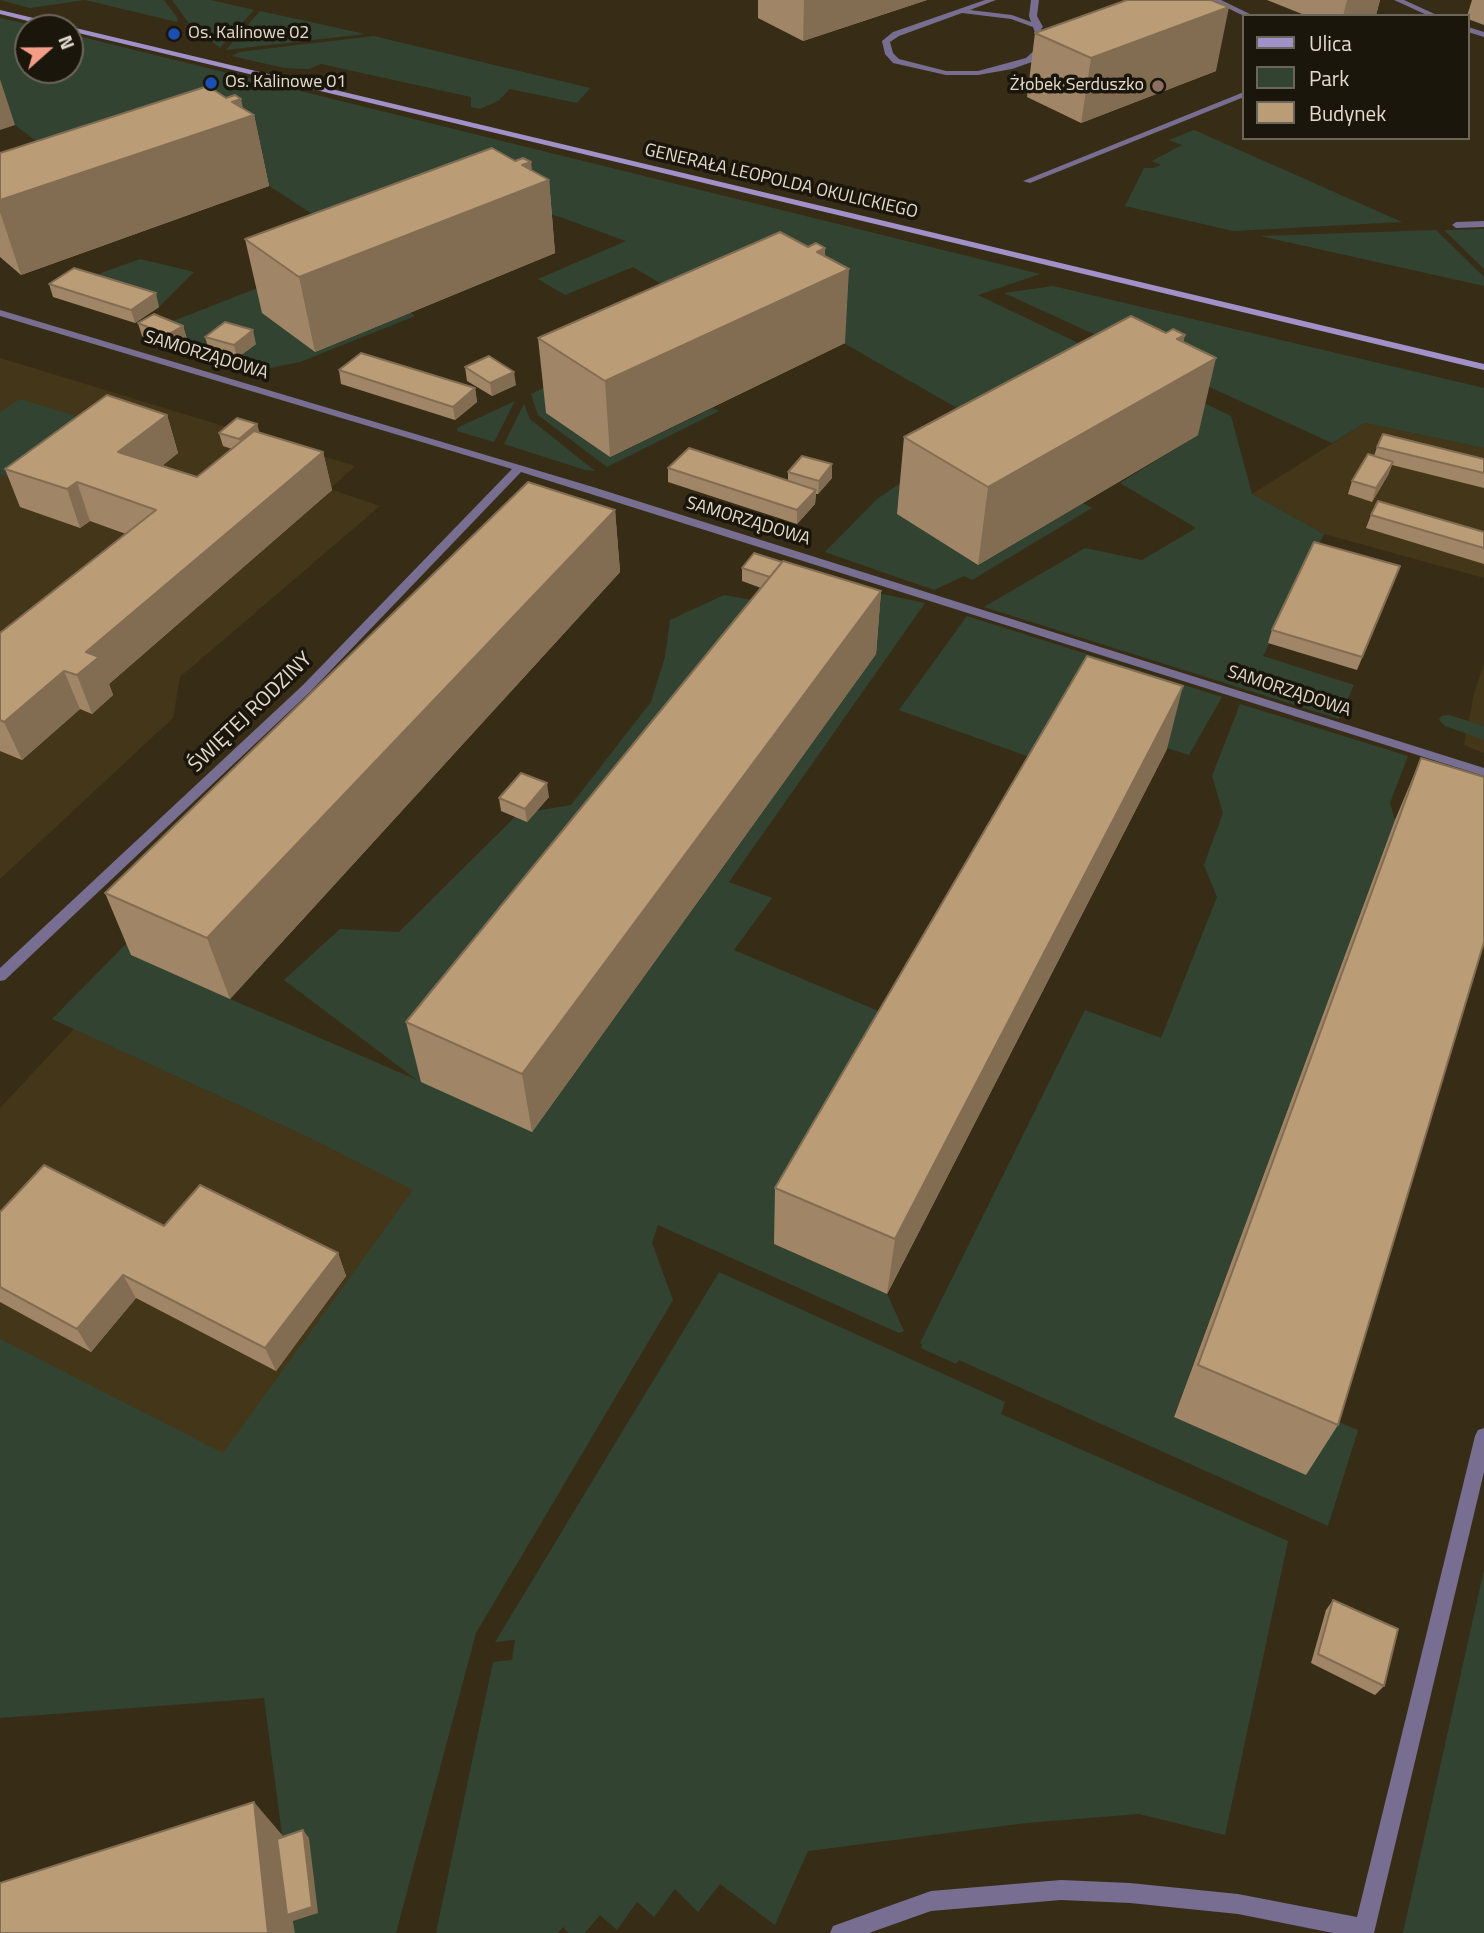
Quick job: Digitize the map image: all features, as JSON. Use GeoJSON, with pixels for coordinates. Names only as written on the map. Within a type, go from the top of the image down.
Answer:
{"type":"FeatureCollection","features":[{"type":"Feature","properties":{"kind":"main road","name":"GENERAŁA LEOPOLDA OKULICKIEGO"},"geometry":{"type":"LineString","coordinates":[[84,33],[1484,367]]}},
{"type":"Feature","properties":{"kind":"street"},"geometry":{"type":"LineString","coordinates":[[992,0],[897,34],[886,41],[889,54],[896,61],[946,73],[978,73],[1029,60],[1041,49],[1039,27],[1034,16],[1035,0]]}},
{"type":"Feature","properties":{"kind":"street"},"geometry":{"type":"LineString","coordinates":[[1215,0],[1246,14]]}},
{"type":"Feature","properties":{"kind":"street"},"geometry":{"type":"LineString","coordinates":[[1398,0],[1431,14]]}},
{"type":"Feature","properties":{"kind":"street"},"geometry":{"type":"LineString","coordinates":[[957,11],[1012,17],[1039,27]]}},
{"type":"Feature","properties":{"kind":"street"},"geometry":{"type":"LineString","coordinates":[[1027,181],[1242,95]]}},
{"type":"Feature","properties":{"kind":"street"},"geometry":{"type":"LineString","coordinates":[[1456,225],[1484,224]]}},
{"type":"Feature","properties":{"kind":"street","name":"SAMORZĄDOWA"},"geometry":{"type":"LineString","coordinates":[[0,313],[519,468],[1484,772]]}},
{"type":"Feature","properties":{"kind":"street","name":"ŚWIĘTEJ RODZINY"},"geometry":{"type":"LineString","coordinates":[[0,976],[307,688],[519,468]]}},
{"type":"Feature","properties":{"kind":"street"},"geometry":{"type":"LineString","coordinates":[[840,1933],[931,1901],[1061,1890],[1130,1893],[1238,1904],[1364,1931],[1484,1436]]}},
{"type":"Feature","properties":{"kind":"shaded area"},"geometry":{"type":"Polygon","coordinates":[[[0,358],[355,466],[330,489],[380,506],[180,677],[173,718],[0,879],[0,358]]]}},
{"type":"Feature","properties":{"kind":"shaded area"},"geometry":{"type":"Polygon","coordinates":[[[1365,423],[1484,448],[1484,578],[1324,534],[1252,494],[1365,423]]]}},
{"type":"Feature","properties":{"kind":"shaded area"},"geometry":{"type":"Polygon","coordinates":[[[1484,664],[1484,753],[1464,745],[1474,693],[1484,664]]]}},
{"type":"Feature","properties":{"kind":"shaded area"},"geometry":{"type":"Polygon","coordinates":[[[74,1029],[312,1139],[414,1190],[476,1633],[257,1639],[138,1638],[0,1609],[0,1108],[74,1029]]]}},
{"type":"Feature","properties":{"kind":"green space"},"geometry":{"type":"Polygon","coordinates":[[[0,0],[85,0],[30,8],[0,0]]]}},
{"type":"Feature","properties":{"kind":"green space"},"geometry":{"type":"Polygon","coordinates":[[[85,0],[164,0],[178,19],[177,22],[85,0]]]}},
{"type":"Feature","properties":{"kind":"green space"},"geometry":{"type":"Polygon","coordinates":[[[172,0],[211,0],[254,10],[220,48],[188,22],[172,0]]]}},
{"type":"Feature","properties":{"kind":"green space"},"geometry":{"type":"Polygon","coordinates":[[[260,11],[365,34],[226,50],[260,11]]]}},
{"type":"Feature","properties":{"kind":"green space"},"geometry":{"type":"Polygon","coordinates":[[[0,18],[14,21],[14,84],[84,84],[84,37],[1040,274],[978,295],[1231,416],[1252,494],[1324,534],[1263,656],[1354,685],[1339,719],[984,607],[1085,548],[1142,560],[1196,528],[1120,483],[1197,435],[978,420],[814,326],[610,457],[713,408],[719,411],[607,467],[538,415],[531,394],[625,348],[697,305],[633,267],[565,295],[538,279],[626,241],[560,217],[482,197],[349,238],[248,172],[90,181],[0,114],[0,18]]]}},
{"type":"Feature","properties":{"kind":"green space"},"geometry":{"type":"Polygon","coordinates":[[[374,36],[590,88],[577,103],[510,89],[498,101],[480,109],[471,107],[471,97],[321,64],[309,69],[284,68],[232,56],[239,52],[374,36]]]}},
{"type":"Feature","properties":{"kind":"green space"},"geometry":{"type":"Polygon","coordinates":[[[1194,130],[1402,222],[1233,231],[1125,206],[1144,168],[1161,165],[1152,161],[1182,145],[1169,140],[1194,130]]]}},
{"type":"Feature","properties":{"kind":"green space"},"geometry":{"type":"Polygon","coordinates":[[[1484,229],[1484,269],[1444,230],[1484,229]]]}},
{"type":"Feature","properties":{"kind":"green space"},"geometry":{"type":"Polygon","coordinates":[[[1436,230],[1484,277],[1484,286],[1260,236],[1436,230]]]}},
{"type":"Feature","properties":{"kind":"green space"},"geometry":{"type":"Polygon","coordinates":[[[362,247],[315,351],[410,312],[415,316],[300,362],[239,372],[171,348],[158,327],[362,247]]]}},
{"type":"Feature","properties":{"kind":"green space"},"geometry":{"type":"Polygon","coordinates":[[[140,259],[194,272],[159,307],[79,281],[140,259]]]}},
{"type":"Feature","properties":{"kind":"green space"},"geometry":{"type":"Polygon","coordinates":[[[1053,286],[1484,388],[1484,448],[1365,423],[1332,443],[1004,293],[1053,286]]]}},
{"type":"Feature","properties":{"kind":"green space"},"geometry":{"type":"Polygon","coordinates":[[[20,399],[86,419],[10,478],[0,474],[0,412],[20,399]]]}},
{"type":"Feature","properties":{"kind":"green space"},"geometry":{"type":"Polygon","coordinates":[[[515,401],[494,442],[457,431],[457,428],[515,401]]]}},
{"type":"Feature","properties":{"kind":"green space"},"geometry":{"type":"Polygon","coordinates":[[[524,404],[530,419],[595,471],[504,444],[524,404]]]}},
{"type":"Feature","properties":{"kind":"green space"},"geometry":{"type":"Polygon","coordinates":[[[970,436],[898,514],[978,565],[1083,503],[1092,508],[972,580],[964,576],[934,590],[825,552],[877,499],[970,436]]]}},
{"type":"Feature","properties":{"kind":"green space"},"geometry":{"type":"Polygon","coordinates":[[[561,502],[230,999],[417,1080],[284,980],[340,929],[399,932],[518,814],[571,805],[651,702],[665,657],[670,620],[724,595],[780,605],[759,587],[781,594],[754,567],[925,603],[729,882],[772,898],[734,950],[902,1021],[774,1244],[887,1294],[904,1331],[899,1333],[658,1225],[652,1243],[673,1300],[476,1633],[396,1933],[295,1933],[264,1698],[0,1718],[0,1339],[223,1453],[413,1190],[312,1139],[52,1019],[561,502]]]}},
{"type":"Feature","properties":{"kind":"green space"},"geometry":{"type":"Polygon","coordinates":[[[967,616],[1222,697],[1189,755],[1075,719],[1049,764],[899,710],[967,616]]]}},
{"type":"Feature","properties":{"kind":"green space"},"geometry":{"type":"Polygon","coordinates":[[[1240,704],[1408,756],[1390,803],[1395,820],[1174,1416],[1306,1475],[1324,1416],[1358,1430],[1328,1526],[959,1360],[956,1364],[921,1348],[920,1343],[1085,1010],[1161,1038],[1217,897],[1204,865],[1223,813],[1212,776],[1240,704]]]}},
{"type":"Feature","properties":{"kind":"green space"},"geometry":{"type":"Polygon","coordinates":[[[1449,715],[1484,726],[1484,740],[1445,726],[1439,720],[1441,716],[1449,715]]]}},
{"type":"Feature","properties":{"kind":"green space"},"geometry":{"type":"Polygon","coordinates":[[[719,1272],[1005,1402],[1001,1414],[1288,1541],[1225,1835],[1139,1814],[1026,1823],[808,1851],[775,1925],[720,1884],[698,1912],[675,1889],[654,1917],[637,1902],[617,1930],[600,1915],[585,1933],[569,1933],[563,1927],[558,1933],[436,1933],[493,1662],[512,1660],[515,1640],[495,1642],[719,1272]]]}},
{"type":"Feature","properties":{"kind":"green space"},"geometry":{"type":"Polygon","coordinates":[[[1484,1570],[1484,1933],[1403,1933],[1484,1570]]]}},
{"type":"Feature","properties":{"kind":"building"},"geometry":{"type":"Polygon","coordinates":[[[1127,0],[1211,0],[1229,7],[1091,58],[1035,33],[1127,0]]]}},
{"type":"Feature","properties":{"kind":"building"},"geometry":{"type":"Polygon","coordinates":[[[208,86],[226,98],[235,95],[241,99],[232,102],[254,115],[0,200],[0,153],[208,86]]]}},
{"type":"Feature","properties":{"kind":"building"},"geometry":{"type":"Polygon","coordinates":[[[492,148],[515,161],[523,158],[531,162],[522,165],[549,180],[299,277],[245,239],[492,148]]]}},
{"type":"Feature","properties":{"kind":"building"},"geometry":{"type":"Polygon","coordinates":[[[780,232],[808,247],[816,243],[825,248],[817,252],[849,269],[605,381],[538,338],[780,232]]]}},
{"type":"Feature","properties":{"kind":"building"},"geometry":{"type":"Polygon","coordinates":[[[74,268],[156,293],[131,310],[49,284],[74,268]]]}},
{"type":"Feature","properties":{"kind":"building"},"geometry":{"type":"Polygon","coordinates":[[[154,314],[183,326],[167,335],[138,323],[154,314]]]}},
{"type":"Feature","properties":{"kind":"building"},"geometry":{"type":"Polygon","coordinates":[[[1131,316],[1166,333],[1173,329],[1185,335],[1177,339],[1216,358],[988,487],[904,437],[1131,316]]]}},
{"type":"Feature","properties":{"kind":"building"},"geometry":{"type":"Polygon","coordinates":[[[225,322],[253,330],[234,345],[205,337],[225,322]]]}},
{"type":"Feature","properties":{"kind":"building"},"geometry":{"type":"Polygon","coordinates":[[[361,353],[475,388],[453,407],[339,370],[361,353]]]}},
{"type":"Feature","properties":{"kind":"building"},"geometry":{"type":"Polygon","coordinates":[[[489,356],[514,372],[490,383],[465,367],[489,356]]]}},
{"type":"Feature","properties":{"kind":"building"},"geometry":{"type":"Polygon","coordinates":[[[107,395],[167,415],[118,452],[197,477],[254,431],[323,452],[86,652],[99,657],[77,675],[64,671],[4,722],[0,720],[0,633],[156,510],[77,482],[67,489],[5,469],[107,395]]]}},
{"type":"Feature","properties":{"kind":"building"},"geometry":{"type":"Polygon","coordinates":[[[237,418],[257,424],[239,439],[219,433],[237,418]]]}},
{"type":"Feature","properties":{"kind":"building"},"geometry":{"type":"Polygon","coordinates":[[[1383,434],[1484,459],[1484,473],[1377,447],[1383,434]]]}},
{"type":"Feature","properties":{"kind":"building"},"geometry":{"type":"Polygon","coordinates":[[[689,448],[816,490],[797,510],[668,468],[689,448]]]}},
{"type":"Feature","properties":{"kind":"building"},"geometry":{"type":"Polygon","coordinates":[[[1368,454],[1393,462],[1376,488],[1352,481],[1368,454]]]}},
{"type":"Feature","properties":{"kind":"building"},"geometry":{"type":"Polygon","coordinates":[[[802,456],[832,464],[819,481],[788,472],[802,456]]]}},
{"type":"Feature","properties":{"kind":"building"},"geometry":{"type":"Polygon","coordinates":[[[528,482],[615,510],[207,938],[105,893],[528,482]]]}},
{"type":"Feature","properties":{"kind":"building"},"geometry":{"type":"Polygon","coordinates":[[[1378,501],[1484,532],[1484,548],[1371,515],[1378,501]]]}},
{"type":"Feature","properties":{"kind":"building"},"geometry":{"type":"Polygon","coordinates":[[[1314,542],[1400,566],[1362,657],[1272,630],[1314,542]]]}},
{"type":"Feature","properties":{"kind":"building"},"geometry":{"type":"Polygon","coordinates":[[[754,553],[782,562],[770,577],[742,568],[754,553]]]}},
{"type":"Feature","properties":{"kind":"building"},"geometry":{"type":"Polygon","coordinates":[[[783,561],[881,591],[522,1074],[406,1022],[783,561]]]}},
{"type":"Feature","properties":{"kind":"building"},"geometry":{"type":"Polygon","coordinates":[[[1087,656],[1183,686],[895,1239],[775,1188],[1087,656]]]}},
{"type":"Feature","properties":{"kind":"building"},"geometry":{"type":"Polygon","coordinates":[[[1421,758],[1484,777],[1484,942],[1338,1425],[1198,1365],[1421,758]]]}},
{"type":"Feature","properties":{"kind":"building"},"geometry":{"type":"Polygon","coordinates":[[[521,773],[547,783],[525,809],[499,798],[521,773]]]}},
{"type":"Feature","properties":{"kind":"building"},"geometry":{"type":"Polygon","coordinates":[[[44,1165],[164,1226],[200,1185],[338,1253],[265,1348],[123,1275],[77,1329],[0,1287],[0,1212],[44,1165]]]}},
{"type":"Feature","properties":{"kind":"building"},"geometry":{"type":"Polygon","coordinates":[[[1333,1600],[1398,1629],[1384,1686],[1318,1654],[1333,1600]]]}},
{"type":"Feature","properties":{"kind":"building"},"geometry":{"type":"Polygon","coordinates":[[[254,1802],[268,1933],[0,1933],[0,1883],[254,1802]]]}},
{"type":"Feature","properties":{"kind":"building"},"geometry":{"type":"Polygon","coordinates":[[[303,1830],[312,1907],[287,1915],[277,1839],[303,1830]]]}},
{"type":"Feature","properties":{"kind":"place","name":"Os. Kalinowe 02"},"geometry":{"type":"Point","coordinates":[174,34]}},
{"type":"Feature","properties":{"kind":"place","name":"Os. Kalinowe 01"},"geometry":{"type":"Point","coordinates":[211,83]}},
{"type":"Feature","properties":{"kind":"place","name":"Żłobek Serduszko"},"geometry":{"type":"Point","coordinates":[1158,86]}}]}
